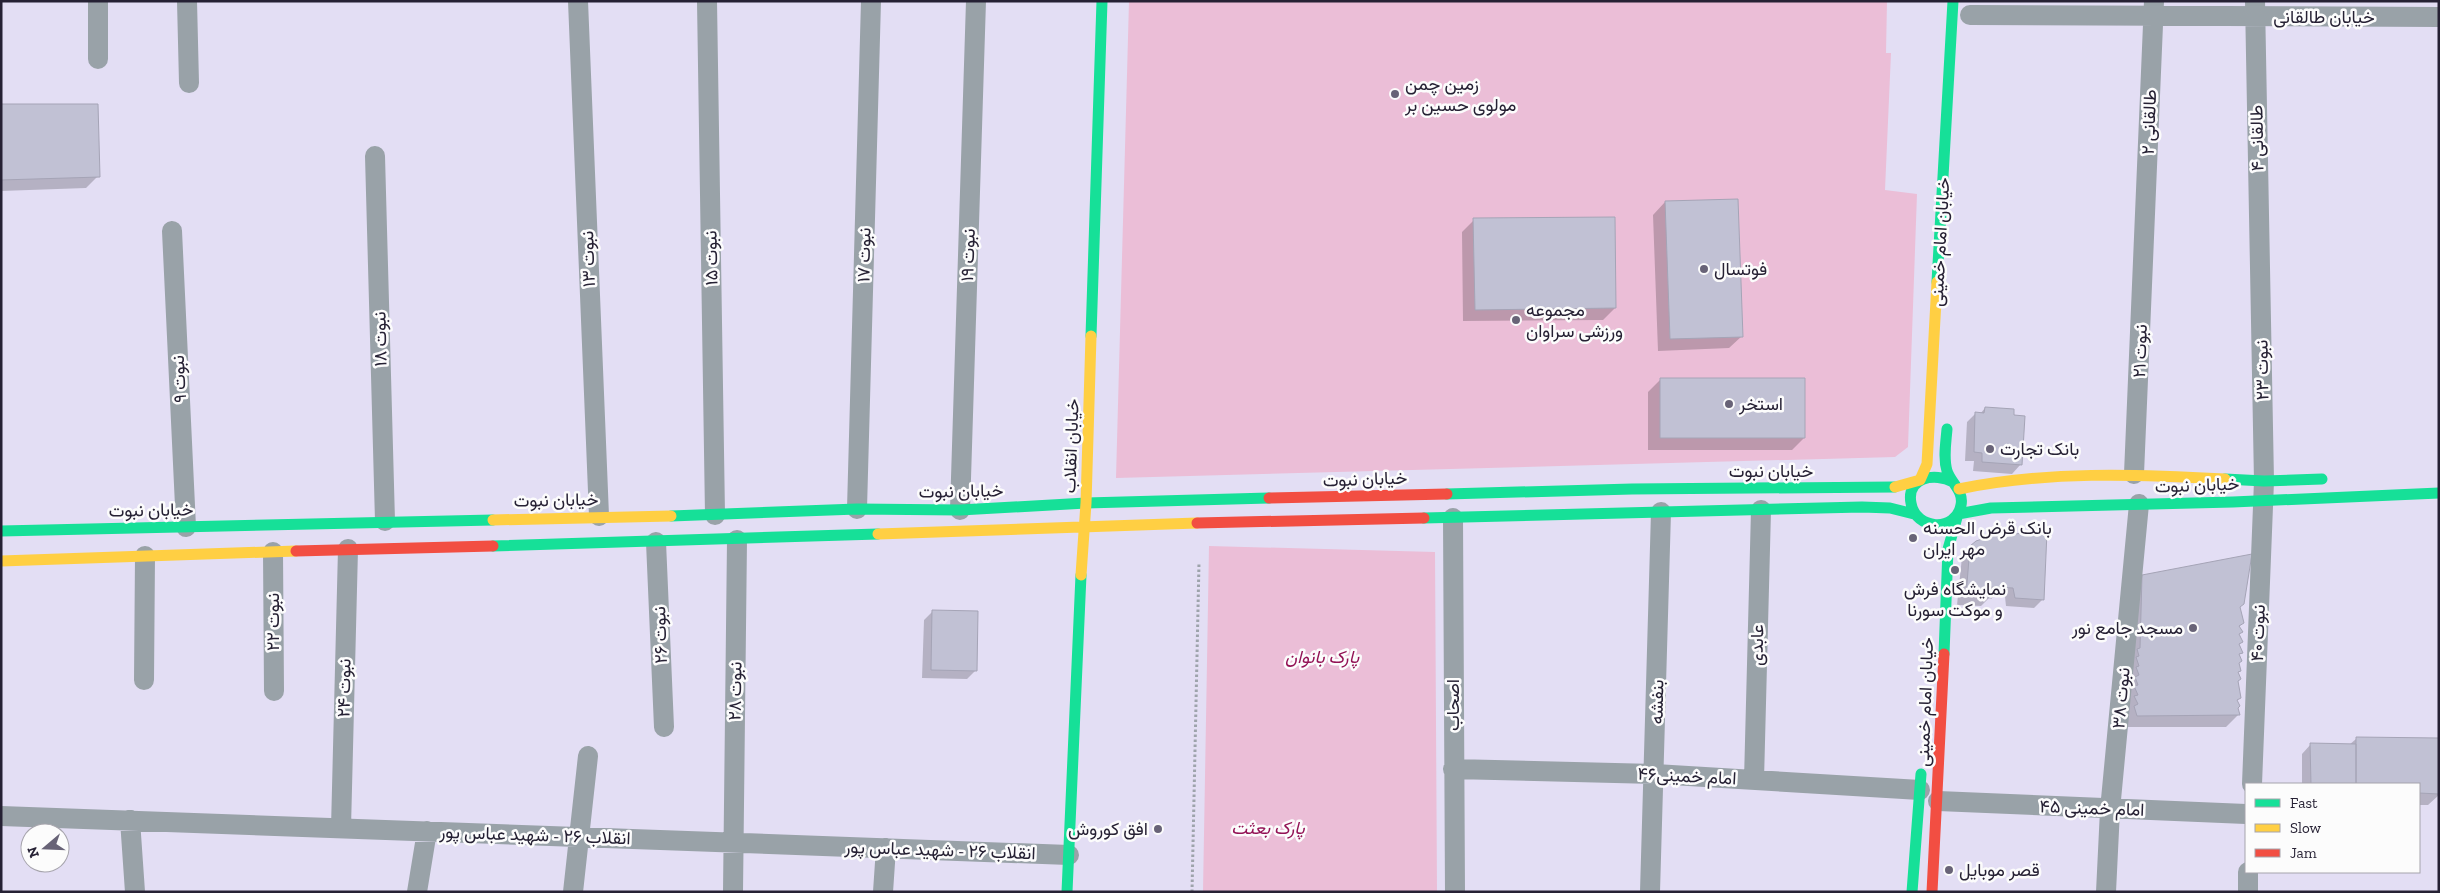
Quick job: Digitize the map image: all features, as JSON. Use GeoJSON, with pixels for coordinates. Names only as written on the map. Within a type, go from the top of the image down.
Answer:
{"type":"FeatureCollection","features":[{"type":"Feature","properties":{"kind":"main road","name":"خیابان انقلاب"},"geometry":{"type":"LineString","coordinates":[[1067,892],[1083,528],[1086,503],[1102,1]]}},
{"type":"Feature","properties":{"kind":"main road","name":"خیابان امام خمینی"},"geometry":{"type":"LineString","coordinates":[[1920,480],[1927,464],[1965,14],[1953,1]]}},
{"type":"Feature","properties":{"kind":"main road"},"geometry":{"type":"LineString","coordinates":[[1917,517],[1936,526],[1944,525],[1958,514],[1961,506],[1956,485],[1948,473],[1946,464],[1948,419]]}},
{"type":"Feature","properties":{"kind":"main road","name":"خیابان نبوت"},"geometry":{"type":"LineString","coordinates":[[1956,485],[2003,480],[2134,474],[2263,491],[2439,493]]}},
{"type":"Feature","properties":{"kind":"main road"},"geometry":{"type":"LineString","coordinates":[[1928,534],[1917,517],[1911,496],[1920,480],[1928,476],[1938,475],[1956,485]]}},
{"type":"Feature","properties":{"kind":"main road","name":"خیابان نبوت"},"geometry":{"type":"LineString","coordinates":[[1958,514],[1991,508],[2139,504],[2263,491],[2332,478]]}},
{"type":"Feature","properties":{"kind":"main road","name":"خیابان نبوت"},"geometry":{"type":"LineString","coordinates":[[1,561],[348,549],[385,535],[599,516],[857,509],[960,510],[1086,503],[1632,489],[1896,487],[1920,480]]}},
{"type":"Feature","properties":{"kind":"main road"},"geometry":{"type":"LineString","coordinates":[[1453,494],[1453,518]]}},
{"type":"Feature","properties":{"kind":"main road","name":"خیابان نبوت"},"geometry":{"type":"LineString","coordinates":[[1,531],[186,527],[385,535],[656,542],[1083,528],[1118,525],[1862,507],[1890,508],[1917,517]]}},
{"type":"Feature","properties":{"kind":"main road"},"geometry":{"type":"LineString","coordinates":[[720,514],[732,540]]}},
{"type":"Feature","properties":{"kind":"main road","name":"خیابان امام خمینی"},"geometry":{"type":"LineString","coordinates":[[1932,892],[1938,801],[1948,549],[1958,514]]}},
{"type":"Feature","properties":{"kind":"main road","name":"خیابان امام خمینی"},"geometry":{"type":"LineString","coordinates":[[1912,892],[1922,761]]}},
{"type":"Feature","properties":{"kind":"street"},"geometry":{"type":"LineString","coordinates":[[98,1],[98,59]]}},
{"type":"Feature","properties":{"kind":"street"},"geometry":{"type":"LineString","coordinates":[[187,1],[189,83]]}},
{"type":"Feature","properties":{"kind":"street","name":"نبوت ۱۳"},"geometry":{"type":"LineString","coordinates":[[578,1],[599,516]]}},
{"type":"Feature","properties":{"kind":"street","name":"نبوت ۱۵"},"geometry":{"type":"LineString","coordinates":[[707,1],[720,514]]}},
{"type":"Feature","properties":{"kind":"street","name":"نبوت ۱۷"},"geometry":{"type":"LineString","coordinates":[[857,509],[870,1]]}},
{"type":"Feature","properties":{"kind":"street","name":"نبوت ۱۹"},"geometry":{"type":"LineString","coordinates":[[960,510],[976,1]]}},
{"type":"Feature","properties":{"kind":"street","name":"خیابان طالقانی"},"geometry":{"type":"LineString","coordinates":[[1965,14],[2154,8],[2255,9],[2439,17]]}},
{"type":"Feature","properties":{"kind":"street","name":"طالقانی ۲"},"geometry":{"type":"LineString","coordinates":[[2145,228],[2154,8]]}},
{"type":"Feature","properties":{"kind":"street","name":"طالقانی ۴"},"geometry":{"type":"LineString","coordinates":[[2255,9],[2260,259]]}},
{"type":"Feature","properties":{"kind":"street","name":"نبوت ۱۸"},"geometry":{"type":"LineString","coordinates":[[375,156],[385,535]]}},
{"type":"Feature","properties":{"kind":"street","name":"نبوت ۲۱"},"geometry":{"type":"LineString","coordinates":[[2134,474],[2145,228]]}},
{"type":"Feature","properties":{"kind":"street","name":"نبوت ۹"},"geometry":{"type":"LineString","coordinates":[[172,231],[186,527]]}},
{"type":"Feature","properties":{"kind":"street","name":"نبوت ۲۳"},"geometry":{"type":"LineString","coordinates":[[2260,259],[2263,491]]}},
{"type":"Feature","properties":{"kind":"street","name":"نبوت ۴۰"},"geometry":{"type":"LineString","coordinates":[[2252,783],[2263,491]]}},
{"type":"Feature","properties":{"kind":"street","name":"نبوت ۳۸"},"geometry":{"type":"LineString","coordinates":[[2106,892],[2110,810],[2139,504]]}},
{"type":"Feature","properties":{"kind":"street","name":"عابدی"},"geometry":{"type":"LineString","coordinates":[[1754,780],[1761,510]]}},
{"type":"Feature","properties":{"kind":"street","name":"بنفشه"},"geometry":{"type":"LineString","coordinates":[[1650,892],[1655,774],[1661,512]]}},
{"type":"Feature","properties":{"kind":"street","name":"اصحاب"},"geometry":{"type":"LineString","coordinates":[[1453,518],[1455,892]]}},
{"type":"Feature","properties":{"kind":"street","name":"نبوت ۲۸"},"geometry":{"type":"LineString","coordinates":[[732,540],[733,892]]}},
{"type":"Feature","properties":{"kind":"street","name":"نبوت ۲۶"},"geometry":{"type":"LineString","coordinates":[[656,542],[664,727]]}},
{"type":"Feature","properties":{"kind":"street","name":"نبوت ۲۴"},"geometry":{"type":"LineString","coordinates":[[341,828],[348,549]]}},
{"type":"Feature","properties":{"kind":"street","name":"نبوت ۲۲"},"geometry":{"type":"LineString","coordinates":[[273,552],[274,691]]}},
{"type":"Feature","properties":{"kind":"street"},"geometry":{"type":"LineString","coordinates":[[144,680],[145,556]]}},
{"type":"Feature","properties":{"kind":"street"},"geometry":{"type":"LineString","coordinates":[[573,892],[588,756]]}},
{"type":"Feature","properties":{"kind":"street","name":"امام خمینی۴۶"},"geometry":{"type":"LineString","coordinates":[[1453,769],[1655,774],[1920,790]]}},
{"type":"Feature","properties":{"kind":"street","name":"امام خمینی ۴۵"},"geometry":{"type":"LineString","coordinates":[[1938,801],[2110,810],[2245,814]]}},
{"type":"Feature","properties":{"kind":"street","name":"انقلاب ۲۶ - شهید عباس پور"},"geometry":{"type":"LineString","coordinates":[[1,816],[1069,855]]}},
{"type":"Feature","properties":{"kind":"street"},"geometry":{"type":"LineString","coordinates":[[130,820],[135,892]]}},
{"type":"Feature","properties":{"kind":"street"},"geometry":{"type":"LineString","coordinates":[[417,892],[427,831]]}},
{"type":"Feature","properties":{"kind":"street"},"geometry":{"type":"LineString","coordinates":[[883,892],[886,848]]}},
{"type":"Feature","properties":{"kind":"street"},"geometry":{"type":"LineString","coordinates":[[2248,873],[2248,892]]}},
{"type":"Feature","properties":{"kind":"path"},"geometry":{"type":"LineString","coordinates":[[1192,892],[1199,562]]}},
{"type":"Feature","properties":{"kind":"green space","name":"مجموعه ورزشی سراوان"},"geometry":{"type":"Polygon","coordinates":[[[1129,1],[1887,1],[1886,53],[1891,53],[1885,190],[1917,194],[1908,447],[1895,457],[1116,478],[1129,1]]]}},
{"type":"Feature","properties":{"kind":"green space","name":"پارک بانوان"},"geometry":{"type":"Polygon","coordinates":[[[1209,546],[1435,552],[1437,892],[1203,892],[1209,546]]]}},
{"type":"Feature","properties":{"kind":"building"},"geometry":{"type":"Polygon","coordinates":[[[1,104],[98,104],[100,177],[1,180],[1,104]]]}},
{"type":"Feature","properties":{"kind":"building","name":"فوتسال"},"geometry":{"type":"Polygon","coordinates":[[[1738,199],[1743,337],[1670,339],[1665,201],[1738,199]]]}},
{"type":"Feature","properties":{"kind":"building"},"geometry":{"type":"Polygon","coordinates":[[[1615,217],[1616,308],[1475,310],[1473,218],[1615,217]]]}},
{"type":"Feature","properties":{"kind":"building"},"geometry":{"type":"Polygon","coordinates":[[[1660,378],[1805,378],[1805,438],[1660,438],[1660,378]]]}},
{"type":"Feature","properties":{"kind":"building"},"geometry":{"type":"Polygon","coordinates":[[[1985,407],[2014,409],[2014,415],[2025,416],[2022,465],[1982,462],[1982,453],[1974,452],[1975,412],[1984,413],[1985,407]]]}},
{"type":"Feature","properties":{"kind":"building"},"geometry":{"type":"Polygon","coordinates":[[[2047,532],[2044,600],[2015,598],[2013,588],[1991,587],[1992,598],[1966,596],[1970,546],[1976,541],[1994,535],[2047,532]]]}},
{"type":"Feature","properties":{"kind":"building"},"geometry":{"type":"Polygon","coordinates":[[[2252,554],[2244,604],[2240,607],[2244,623],[2239,626],[2243,632],[2239,634],[2243,642],[2239,644],[2243,653],[2239,654],[2242,661],[2239,663],[2241,671],[2238,672],[2241,679],[2238,681],[2241,698],[2237,700],[2240,706],[2238,708],[2240,715],[2137,716],[2134,706],[2138,704],[2134,696],[2138,695],[2134,686],[2138,685],[2135,677],[2139,675],[2136,667],[2139,666],[2136,657],[2139,656],[2137,649],[2140,648],[2142,575],[2252,554]]]}},
{"type":"Feature","properties":{"kind":"building"},"geometry":{"type":"Polygon","coordinates":[[[932,610],[978,611],[977,671],[931,670],[932,610]]]}},
{"type":"Feature","properties":{"kind":"building"},"geometry":{"type":"Polygon","coordinates":[[[2356,737],[2439,738],[2439,794],[2420,793],[2420,783],[2356,783],[2356,737]]]}},
{"type":"Feature","properties":{"kind":"building"},"geometry":{"type":"Polygon","coordinates":[[[2310,743],[2356,744],[2356,783],[2311,783],[2310,743]]]}},
{"type":"Feature","properties":{"kind":"traffic: fast"},"geometry":{"type":"LineString","coordinates":[[1091,336],[1102,1]]}},
{"type":"Feature","properties":{"kind":"traffic: fast"},"geometry":{"type":"LineString","coordinates":[[1937,282],[1953,1]]}},
{"type":"Feature","properties":{"kind":"traffic: fast"},"geometry":{"type":"LineString","coordinates":[[1947,429],[1945,461],[1947,471],[1961,495],[1961,505],[1958,514],[1944,524],[1936,525],[1920,519],[1914,512],[1911,503],[1911,494],[1917,482],[1930,477],[1938,477],[1953,482]]}},
{"type":"Feature","properties":{"kind":"traffic: fast"},"geometry":{"type":"LineString","coordinates":[[2225,479],[2264,481],[2322,479]]}},
{"type":"Feature","properties":{"kind":"traffic: fast"},"geometry":{"type":"LineString","coordinates":[[1447,494],[1632,489],[1895,487]]}},
{"type":"Feature","properties":{"kind":"traffic: fast"},"geometry":{"type":"LineString","coordinates":[[1944,654],[1948,549],[1958,514],[1991,508],[2233,502],[2439,493]]}},
{"type":"Feature","properties":{"kind":"traffic: fast"},"geometry":{"type":"LineString","coordinates":[[671,516],[857,509],[960,510],[1086,503],[1269,498]]}},
{"type":"Feature","properties":{"kind":"traffic: fast"},"geometry":{"type":"LineString","coordinates":[[1424,518],[1862,507],[1890,508],[1914,514]]}},
{"type":"Feature","properties":{"kind":"traffic: fast"},"geometry":{"type":"LineString","coordinates":[[1,531],[493,520]]}},
{"type":"Feature","properties":{"kind":"traffic: fast"},"geometry":{"type":"LineString","coordinates":[[493,546],[878,534]]}},
{"type":"Feature","properties":{"kind":"traffic: fast"},"geometry":{"type":"LineString","coordinates":[[1067,892],[1081,575]]}},
{"type":"Feature","properties":{"kind":"traffic: fast"},"geometry":{"type":"LineString","coordinates":[[1912,892],[1921,774]]}},
{"type":"Feature","properties":{"kind":"traffic: slow"},"geometry":{"type":"LineString","coordinates":[[1895,487],[1920,480],[1927,464],[1937,282]]}},
{"type":"Feature","properties":{"kind":"traffic: slow"},"geometry":{"type":"LineString","coordinates":[[1081,575],[1086,503],[1091,336]]}},
{"type":"Feature","properties":{"kind":"traffic: slow"},"geometry":{"type":"LineString","coordinates":[[1959,489],[2025,479],[2091,475],[2225,479]]}},
{"type":"Feature","properties":{"kind":"traffic: slow"},"geometry":{"type":"LineString","coordinates":[[493,520],[671,516]]}},
{"type":"Feature","properties":{"kind":"traffic: slow"},"geometry":{"type":"LineString","coordinates":[[878,534],[1197,523]]}},
{"type":"Feature","properties":{"kind":"traffic: slow"},"geometry":{"type":"LineString","coordinates":[[1,561],[296,551]]}},
{"type":"Feature","properties":{"kind":"traffic: jam"},"geometry":{"type":"LineString","coordinates":[[1269,498],[1447,494]]}},
{"type":"Feature","properties":{"kind":"traffic: jam"},"geometry":{"type":"LineString","coordinates":[[1197,523],[1424,518]]}},
{"type":"Feature","properties":{"kind":"traffic: jam"},"geometry":{"type":"LineString","coordinates":[[296,551],[493,546]]}},
{"type":"Feature","properties":{"kind":"traffic: jam"},"geometry":{"type":"LineString","coordinates":[[1932,892],[1944,654]]}},
{"type":"Feature","properties":{"kind":"place","name":"زمین چمن مولوی حسین بر"},"geometry":{"type":"Point","coordinates":[1395,94]}},
{"type":"Feature","properties":{"kind":"place","name":"فوتسال"},"geometry":{"type":"Point","coordinates":[1704,269]}},
{"type":"Feature","properties":{"kind":"place","name":"مجموعه ورزشی سراوان"},"geometry":{"type":"Point","coordinates":[1516,320]}},
{"type":"Feature","properties":{"kind":"place","name":"استخر"},"geometry":{"type":"Point","coordinates":[1729,404]}},
{"type":"Feature","properties":{"kind":"place","name":"بانک تجارت"},"geometry":{"type":"Point","coordinates":[1990,449]}},
{"type":"Feature","properties":{"kind":"place","name":"بانک قرض الحسنه مهر ایران"},"geometry":{"type":"Point","coordinates":[1913,538]}},
{"type":"Feature","properties":{"kind":"place","name":"نمایشگاه فرش و موکت سورنا"},"geometry":{"type":"Point","coordinates":[1955,570]}},
{"type":"Feature","properties":{"kind":"place","name":"مسجد جامع نور"},"geometry":{"type":"Point","coordinates":[2193,628]}},
{"type":"Feature","properties":{"kind":"place","name":"افق کوروش"},"geometry":{"type":"Point","coordinates":[1158,829]}},
{"type":"Feature","properties":{"kind":"place","name":"قصر موبایل"},"geometry":{"type":"Point","coordinates":[1949,870]}},
{"type":"Feature","properties":{"kind":"park label","name":"پارک بعثت"},"geometry":{"type":"Point","coordinates":[1268,828]}}]}
